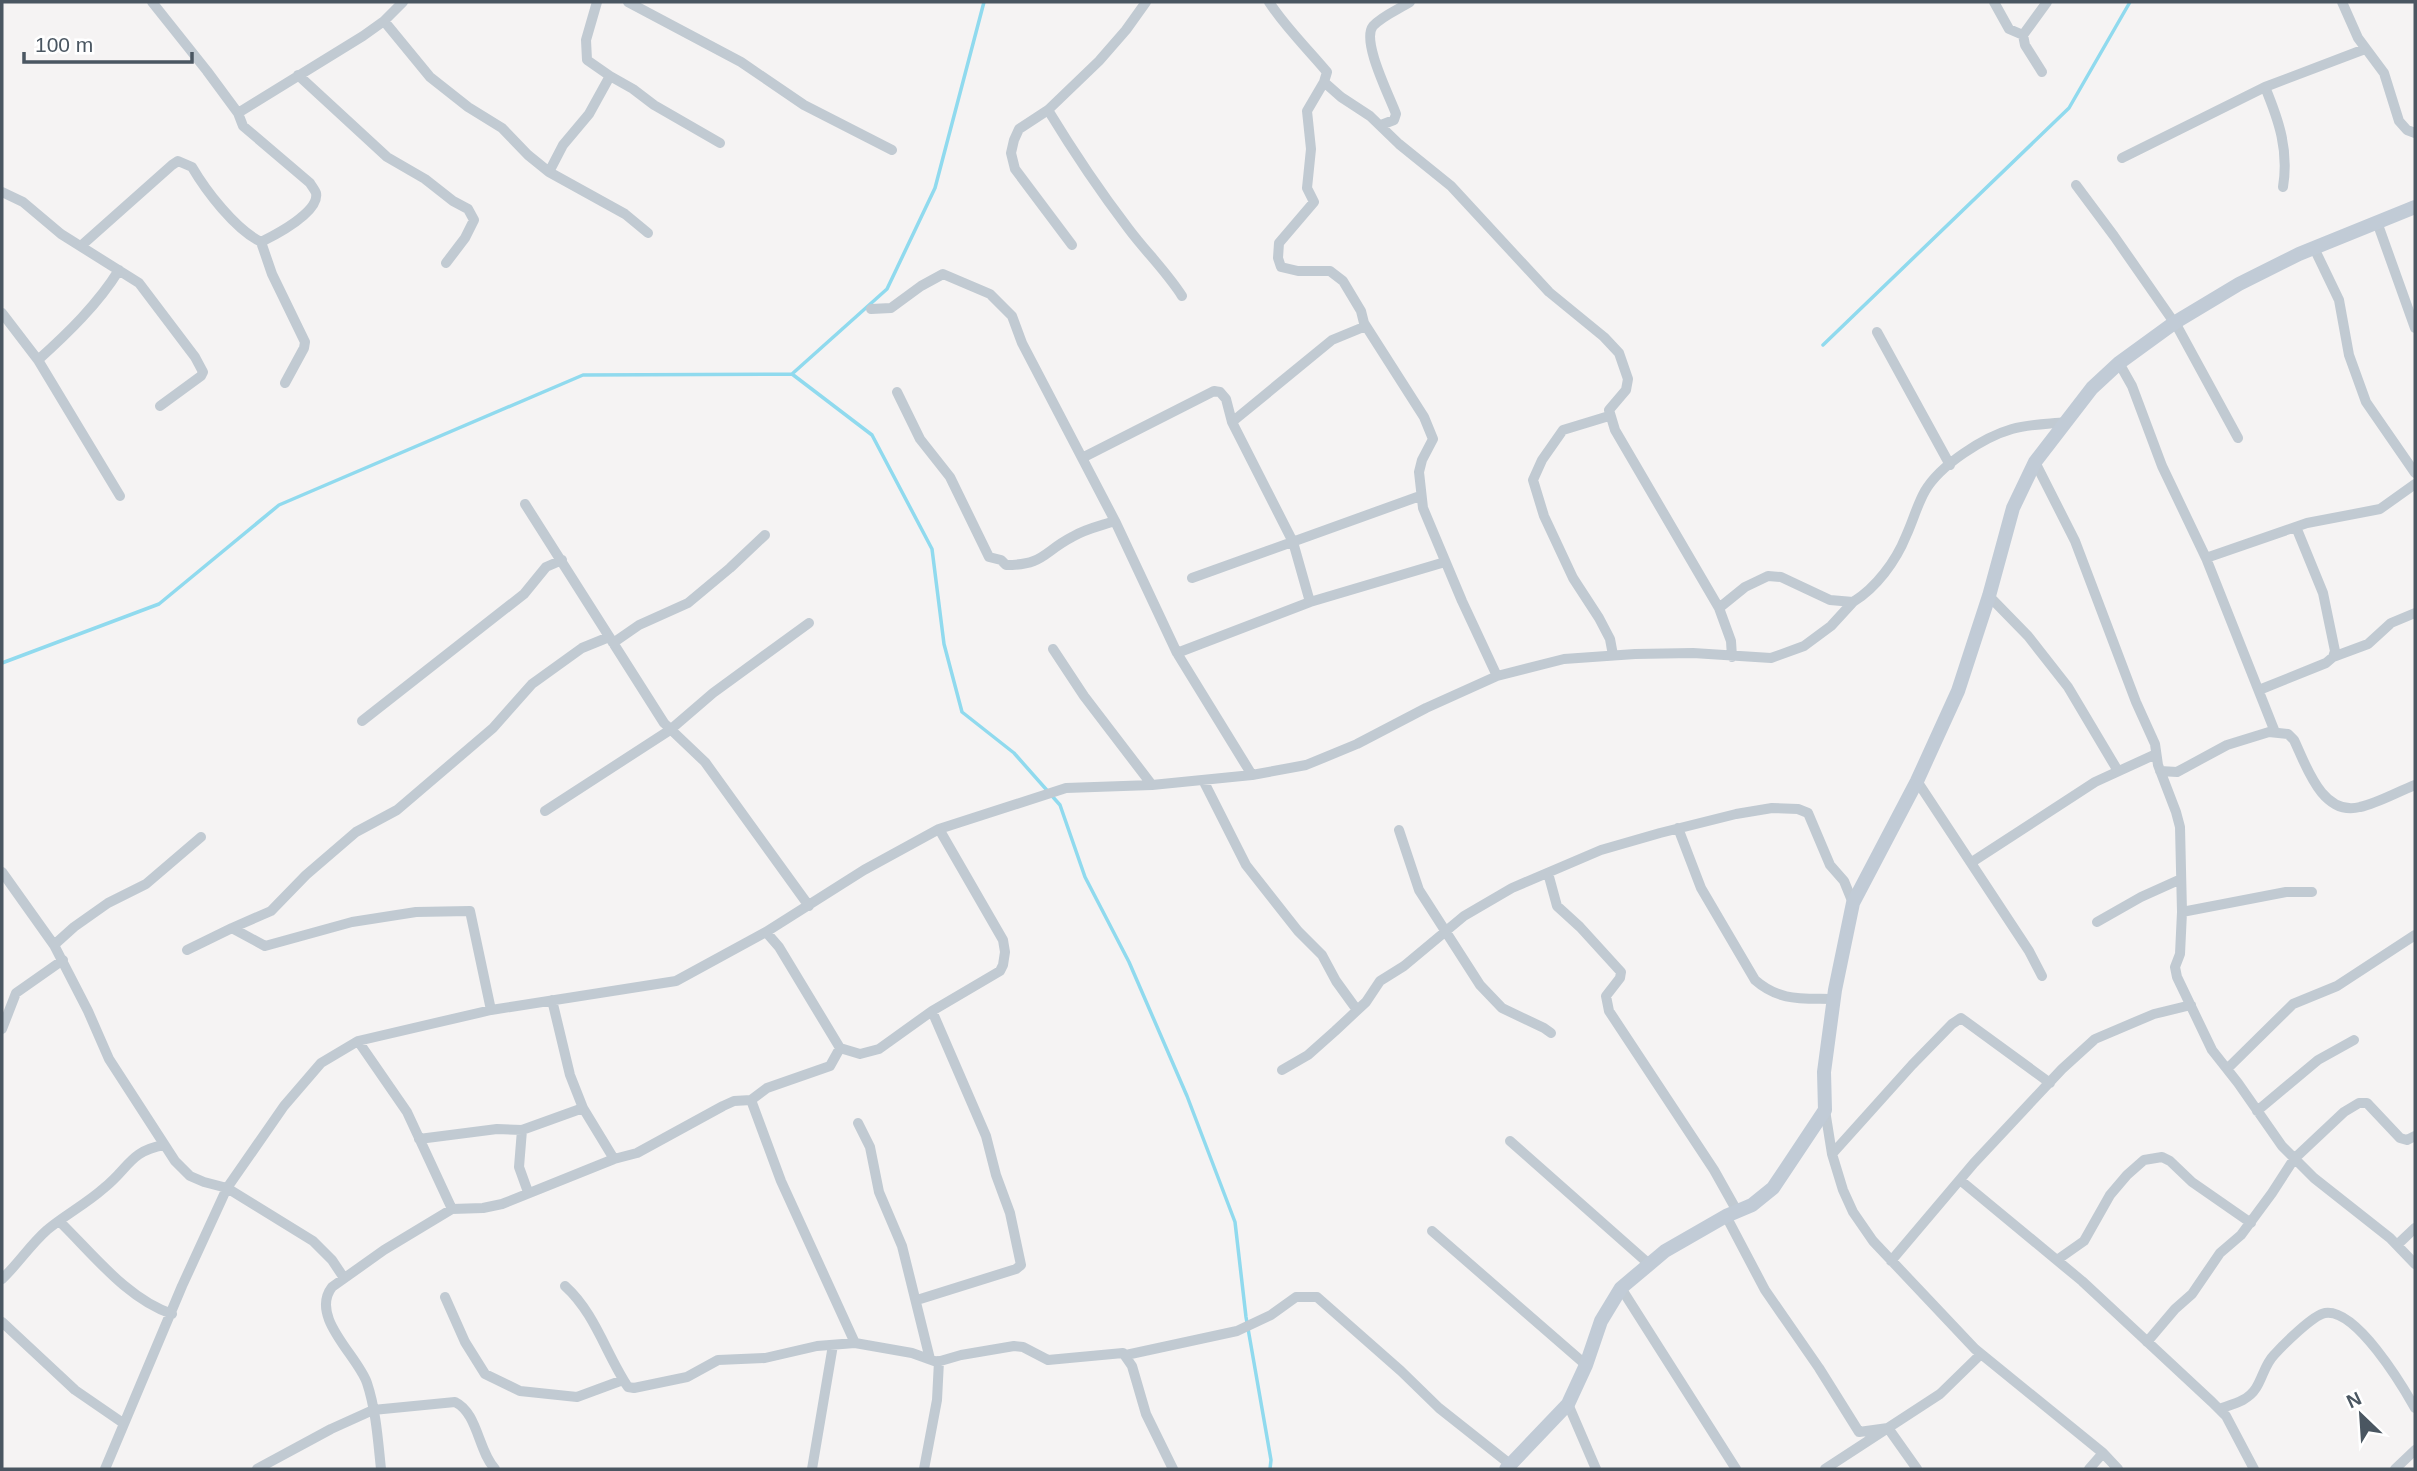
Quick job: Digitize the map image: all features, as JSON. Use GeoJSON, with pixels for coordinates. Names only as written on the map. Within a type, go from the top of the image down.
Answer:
{"type":"FeatureCollection","features":[{"type":"Feature","properties":{"kind":"street"},"geometry":{"type":"LineString","coordinates":[[152,2],[238,113],[243,126],[316,191],[312,204],[291,226],[261,242]]}},
{"type":"Feature","properties":{"kind":"street"},"geometry":{"type":"LineString","coordinates":[[238,113],[363,36],[384,21],[403,2]]}},
{"type":"Feature","properties":{"kind":"street"},"geometry":{"type":"LineString","coordinates":[[597,2],[586,40],[587,60],[633,89],[654,106],[720,143]]}},
{"type":"Feature","properties":{"kind":"street"},"geometry":{"type":"LineString","coordinates":[[628,2],[741,62],[804,105],[892,150]]}},
{"type":"Feature","properties":{"kind":"street"},"geometry":{"type":"LineString","coordinates":[[1072,245],[1015,169],[1011,153],[1019,130],[1048,110],[1099,61],[1146,2]]}},
{"type":"Feature","properties":{"kind":"street"},"geometry":{"type":"LineString","coordinates":[[1269,2],[1284,24],[1303,42],[1327,72],[1307,111],[1311,149],[1307,188],[1314,202],[1279,243],[1280,267],[1305,272],[1330,271],[1343,281],[1361,311],[1366,326],[1424,417],[1433,439],[1419,472],[1420,496],[1445,562],[1497,676]]}},
{"type":"Feature","properties":{"kind":"street"},"geometry":{"type":"LineString","coordinates":[[1381,125],[1394,120],[1396,114],[1379,72],[1371,43],[1371,30],[1376,23],[1410,2]]}},
{"type":"Feature","properties":{"kind":"street"},"geometry":{"type":"LineString","coordinates":[[1993,2],[2009,29],[2023,35]]}},
{"type":"Feature","properties":{"kind":"street"},"geometry":{"type":"LineString","coordinates":[[2042,72],[2025,45],[2023,35],[2047,2]]}},
{"type":"Feature","properties":{"kind":"street"},"geometry":{"type":"LineString","coordinates":[[2342,2],[2365,49],[2384,73],[2399,121],[2407,130],[2415,133]]}},
{"type":"Feature","properties":{"kind":"street"},"geometry":{"type":"LineString","coordinates":[[384,21],[430,78],[468,107],[502,128],[549,172],[625,214],[649,233]]}},
{"type":"Feature","properties":{"kind":"street"},"geometry":{"type":"LineString","coordinates":[[2122,158],[2265,87],[2365,49]]}},
{"type":"Feature","properties":{"kind":"street"},"geometry":{"type":"LineString","coordinates":[[298,75],[394,162],[425,179],[468,209],[474,220],[466,238],[446,263]]}},
{"type":"Feature","properties":{"kind":"street"},"geometry":{"type":"LineString","coordinates":[[549,172],[563,145],[589,114],[610,76]]}},
{"type":"Feature","properties":{"kind":"street"},"geometry":{"type":"LineString","coordinates":[[1324,82],[1381,125],[1399,144],[1451,186],[1549,292],[1596,328],[1619,353],[1628,379],[1626,390],[1609,410],[1609,416],[1719,608],[1731,641],[1732,657]]}},
{"type":"Feature","properties":{"kind":"street"},"geometry":{"type":"LineString","coordinates":[[2265,87],[2287,157],[2283,187]]}},
{"type":"Feature","properties":{"kind":"street"},"geometry":{"type":"LineString","coordinates":[[1048,110],[1093,183],[1182,296]]}},
{"type":"Feature","properties":{"kind":"street"},"geometry":{"type":"LineString","coordinates":[[82,245],[178,161],[192,167],[248,236],[261,242],[272,274],[305,342],[285,383]]}},
{"type":"Feature","properties":{"kind":"street"},"geometry":{"type":"LineString","coordinates":[[2076,185],[2174,323],[2238,439]]}},
{"type":"Feature","properties":{"kind":"street"},"geometry":{"type":"LineString","coordinates":[[2,191],[23,202],[61,234],[139,283],[163,312],[203,372],[160,406]]}},
{"type":"Feature","properties":{"kind":"street"},"geometry":{"type":"LineString","coordinates":[[2118,1469],[2103,1453],[1981,1354],[1891,1261],[1853,1212],[1832,1154],[1825,1110],[1824,1072],[1834,999],[1853,903],[1917,782],[1958,691],[1989,596],[2013,508],[2035,462],[2092,388],[2119,363],[2174,323],[2239,284],[2314,248],[2415,207]]}},
{"type":"Feature","properties":{"kind":"street"},"geometry":{"type":"LineString","coordinates":[[2377,222],[2415,328]]}},
{"type":"Feature","properties":{"kind":"street"},"geometry":{"type":"LineString","coordinates":[[2314,248],[2339,300],[2348,355],[2366,402],[2415,473]]}},
{"type":"Feature","properties":{"kind":"street"},"geometry":{"type":"LineString","coordinates":[[38,360],[89,309],[119,270]]}},
{"type":"Feature","properties":{"kind":"street"},"geometry":{"type":"LineString","coordinates":[[871,309],[891,308],[943,274],[990,294],[1012,316],[1022,343],[1115,522],[1177,653],[1252,775]]}},
{"type":"Feature","properties":{"kind":"street"},"geometry":{"type":"LineString","coordinates":[[2,313],[38,360],[120,496]]}},
{"type":"Feature","properties":{"kind":"street"},"geometry":{"type":"LineString","coordinates":[[1232,422],[1332,340],[1366,326]]}},
{"type":"Feature","properties":{"kind":"street"},"geometry":{"type":"LineString","coordinates":[[1877,332],[1950,465]]}},
{"type":"Feature","properties":{"kind":"street"},"geometry":{"type":"LineString","coordinates":[[2119,363],[2144,412],[2162,466],[2206,558],[2274,732]]}},
{"type":"Feature","properties":{"kind":"street"},"geometry":{"type":"LineString","coordinates":[[1082,458],[1214,391],[1220,392],[1226,399],[1232,422],[1293,542],[1310,602]]}},
{"type":"Feature","properties":{"kind":"street"},"geometry":{"type":"LineString","coordinates":[[897,392],[920,439],[950,477],[989,557],[1001,560],[1006,565],[1034,562],[1043,559],[1071,537],[1115,522]]}},
{"type":"Feature","properties":{"kind":"street"},"geometry":{"type":"LineString","coordinates":[[1609,416],[1563,430],[1542,460],[1533,480],[1544,516],[1573,578],[1610,639],[1613,655]]}},
{"type":"Feature","properties":{"kind":"street"},"geometry":{"type":"LineString","coordinates":[[106,1469],[123,1423],[134,1405],[227,1188],[284,1106],[321,1063],[358,1041],[491,1010],[676,981],[766,932],[864,870],[939,829],[1066,788],[1152,785],[1252,775],[1306,765],[1357,744],[1426,708],[1497,676],[1564,659],[1693,653],[1771,658],[1804,646],[1831,626],[1853,602],[1872,587],[1899,551],[1925,490],[1950,465],[1981,442],[2013,428],[2066,422]]}},
{"type":"Feature","properties":{"kind":"street"},"geometry":{"type":"LineString","coordinates":[[2035,462],[2075,541],[2136,702],[2155,744],[2160,771],[2176,812],[2180,827],[2182,912],[2180,954],[2175,967],[2204,1037],[2294,1159],[2397,1245],[2415,1264]]}},
{"type":"Feature","properties":{"kind":"street"},"geometry":{"type":"LineString","coordinates":[[2206,558],[2297,527],[2380,509],[2415,484]]}},
{"type":"Feature","properties":{"kind":"street"},"geometry":{"type":"LineString","coordinates":[[1192,578],[1420,496]]}},
{"type":"Feature","properties":{"kind":"street"},"geometry":{"type":"LineString","coordinates":[[525,504],[670,730],[705,762],[809,906]]}},
{"type":"Feature","properties":{"kind":"street"},"geometry":{"type":"LineString","coordinates":[[2297,527],[2323,593],[2335,652],[2333,657]]}},
{"type":"Feature","properties":{"kind":"street"},"geometry":{"type":"LineString","coordinates":[[187,950],[271,911],[306,875],[356,832],[397,810],[493,728],[532,684],[582,648],[611,640],[688,603],[765,535]]}},
{"type":"Feature","properties":{"kind":"street"},"geometry":{"type":"LineString","coordinates":[[362,721],[524,594],[546,567],[562,560]]}},
{"type":"Feature","properties":{"kind":"street"},"geometry":{"type":"LineString","coordinates":[[1177,653],[1310,602],[1445,562]]}},
{"type":"Feature","properties":{"kind":"street"},"geometry":{"type":"LineString","coordinates":[[1719,608],[1745,587],[1768,576],[1781,577],[1830,600],[1853,602]]}},
{"type":"Feature","properties":{"kind":"street"},"geometry":{"type":"LineString","coordinates":[[1989,596],[2028,636],[2068,687],[2118,771]]}},
{"type":"Feature","properties":{"kind":"street"},"geometry":{"type":"LineString","coordinates":[[2259,690],[2368,644],[2383,628],[2415,612]]}},
{"type":"Feature","properties":{"kind":"street"},"geometry":{"type":"LineString","coordinates":[[545,811],[670,730],[713,693],[809,623]]}},
{"type":"Feature","properties":{"kind":"street"},"geometry":{"type":"LineString","coordinates":[[1053,649],[1084,696],[1152,785]]}},
{"type":"Feature","properties":{"kind":"street"},"geometry":{"type":"LineString","coordinates":[[2160,771],[2177,772],[2227,745],[2274,732],[2288,734],[2294,740],[2324,796],[2342,807],[2360,807],[2415,785]]}},
{"type":"Feature","properties":{"kind":"street"},"geometry":{"type":"LineString","coordinates":[[1972,862],[2095,782],[2157,754]]}},
{"type":"Feature","properties":{"kind":"street"},"geometry":{"type":"LineString","coordinates":[[1203,780],[1246,865],[1298,931],[1322,955],[1357,1010]]}},
{"type":"Feature","properties":{"kind":"street"},"geometry":{"type":"LineString","coordinates":[[1917,782],[1972,862],[2042,976]]}},
{"type":"Feature","properties":{"kind":"street"},"geometry":{"type":"LineString","coordinates":[[1282,1070],[1308,1055],[1366,1002],[1380,981],[1404,966],[1482,904],[1601,850],[1736,814],[1772,808],[1803,810],[1808,813],[1830,865],[1844,881],[1853,903]]}},
{"type":"Feature","properties":{"kind":"street"},"geometry":{"type":"LineString","coordinates":[[1678,828],[1700,888],[1755,981],[1782,998],[1834,999]]}},
{"type":"Feature","properties":{"kind":"street"},"geometry":{"type":"LineString","coordinates":[[766,932],[779,947],[840,1048],[860,1054],[869,1053],[932,1011],[1000,971],[1003,965],[1004,952],[997,928],[939,829]]}},
{"type":"Feature","properties":{"kind":"street"},"geometry":{"type":"LineString","coordinates":[[1399,830],[1419,890],[1480,985],[1502,1008],[1523,1020],[1544,1027],[1551,1033]]}},
{"type":"Feature","properties":{"kind":"street"},"geometry":{"type":"LineString","coordinates":[[54,945],[108,903],[146,884],[201,837]]}},
{"type":"Feature","properties":{"kind":"street"},"geometry":{"type":"LineString","coordinates":[[1548,873],[1557,906],[1621,972],[1620,978],[1606,996],[1609,1011],[1714,1170],[1765,1290],[1859,1432],[1888,1429]]}},
{"type":"Feature","properties":{"kind":"street"},"geometry":{"type":"LineString","coordinates":[[4,877],[54,945],[109,1059],[175,1161],[190,1175],[227,1188],[313,1241],[332,1260],[344,1278]]}},
{"type":"Feature","properties":{"kind":"street"},"geometry":{"type":"LineString","coordinates":[[2097,922],[2180,879]]}},
{"type":"Feature","properties":{"kind":"street"},"geometry":{"type":"LineString","coordinates":[[2182,912],[2286,892],[2312,892]]}},
{"type":"Feature","properties":{"kind":"street"},"geometry":{"type":"LineString","coordinates":[[232,928],[265,946],[352,922],[416,912],[470,911],[491,1010]]}},
{"type":"Feature","properties":{"kind":"street"},"geometry":{"type":"LineString","coordinates":[[2227,1069],[2293,1004],[2337,986],[2415,935]]}},
{"type":"Feature","properties":{"kind":"street"},"geometry":{"type":"LineString","coordinates":[[2,1029],[16,993],[63,960]]}},
{"type":"Feature","properties":{"kind":"street"},"geometry":{"type":"LineString","coordinates":[[552,1000],[570,1075],[583,1108],[614,1159]]}},
{"type":"Feature","properties":{"kind":"street"},"geometry":{"type":"LineString","coordinates":[[1891,1261],[1960,1180],[2095,1039],[2154,1014],[2191,1005]]}},
{"type":"Feature","properties":{"kind":"street"},"geometry":{"type":"LineString","coordinates":[[917,1300],[1016,1269],[1021,1265],[1010,1213],[986,1136],[932,1011]]}},
{"type":"Feature","properties":{"kind":"street"},"geometry":{"type":"LineString","coordinates":[[1832,1154],[1912,1065],[1958,1019],[1964,1018],[2050,1083]]}},
{"type":"Feature","properties":{"kind":"street"},"geometry":{"type":"LineString","coordinates":[[2257,1111],[2318,1060],[2354,1040]]}},
{"type":"Feature","properties":{"kind":"street"},"geometry":{"type":"LineString","coordinates":[[358,1041],[407,1112],[452,1209]]}},
{"type":"Feature","properties":{"kind":"street"},"geometry":{"type":"LineString","coordinates":[[381,1469],[366,1380],[356,1361],[339,1340],[327,1314],[327,1293],[384,1250],[452,1209],[502,1204],[614,1159],[637,1153],[734,1101],[751,1100],[767,1088],[830,1066],[840,1048]]}},
{"type":"Feature","properties":{"kind":"street"},"geometry":{"type":"LineString","coordinates":[[751,1100],[781,1181],[855,1343]]}},
{"type":"Feature","properties":{"kind":"street"},"geometry":{"type":"LineString","coordinates":[[2147,1342],[2175,1308],[2192,1294],[2220,1253],[2241,1235],[2294,1159],[2344,1112],[2363,1101],[2367,1102],[2400,1138],[2407,1140],[2415,1136]]}},
{"type":"Feature","properties":{"kind":"street"},"geometry":{"type":"LineString","coordinates":[[419,1139],[497,1129],[522,1130],[583,1108]]}},
{"type":"Feature","properties":{"kind":"street"},"geometry":{"type":"LineString","coordinates":[[565,1286],[580,1299],[623,1380],[628,1387],[634,1388],[688,1377],[718,1360],[765,1358],[817,1346],[855,1343],[912,1353],[934,1360],[1014,1346],[1023,1347],[1048,1360],[1104,1353],[1126,1354],[1237,1331],[1270,1315],[1296,1297],[1317,1297],[1401,1371],[1438,1408],[1508,1467],[1568,1404],[1586,1365],[1601,1321],[1621,1289],[1665,1251],[1731,1213],[1752,1205],[1773,1188],[1825,1110]]}},
{"type":"Feature","properties":{"kind":"street"},"geometry":{"type":"LineString","coordinates":[[858,1123],[870,1147],[879,1192],[902,1246],[934,1360],[937,1400],[924,1469]]}},
{"type":"Feature","properties":{"kind":"street"},"geometry":{"type":"LineString","coordinates":[[522,1130],[519,1167],[528,1192]]}},
{"type":"Feature","properties":{"kind":"street"},"geometry":{"type":"LineString","coordinates":[[1510,1141],[1649,1264]]}},
{"type":"Feature","properties":{"kind":"street"},"geometry":{"type":"LineString","coordinates":[[2,1279],[35,1242],[120,1175],[132,1157],[151,1147],[164,1145]]}},
{"type":"Feature","properties":{"kind":"street"},"geometry":{"type":"LineString","coordinates":[[2057,1261],[2084,1241],[2110,1195],[2144,1160],[2162,1157],[2170,1161],[2193,1182],[2250,1223]]}},
{"type":"Feature","properties":{"kind":"street"},"geometry":{"type":"LineString","coordinates":[[1960,1180],[2082,1280],[2220,1409],[2254,1469]]}},
{"type":"Feature","properties":{"kind":"street"},"geometry":{"type":"LineString","coordinates":[[59,1221],[115,1277],[146,1303],[172,1314]]}},
{"type":"Feature","properties":{"kind":"street"},"geometry":{"type":"LineString","coordinates":[[2397,1245],[2415,1228]]}},
{"type":"Feature","properties":{"kind":"street"},"geometry":{"type":"LineString","coordinates":[[1432,1231],[1586,1365]]}},
{"type":"Feature","properties":{"kind":"street"},"geometry":{"type":"LineString","coordinates":[[1621,1289],[1736,1469]]}},
{"type":"Feature","properties":{"kind":"street"},"geometry":{"type":"LineString","coordinates":[[445,1297],[465,1342],[485,1374],[520,1391],[577,1397],[623,1380]]}},
{"type":"Feature","properties":{"kind":"street"},"geometry":{"type":"LineString","coordinates":[[2220,1409],[2248,1397],[2274,1355],[2316,1317],[2328,1313],[2337,1314],[2351,1324],[2385,1360],[2415,1408]]}},
{"type":"Feature","properties":{"kind":"street"},"geometry":{"type":"LineString","coordinates":[[2,1322],[75,1390],[123,1423]]}},
{"type":"Feature","properties":{"kind":"street"},"geometry":{"type":"LineString","coordinates":[[812,1469],[833,1345]]}},
{"type":"Feature","properties":{"kind":"street"},"geometry":{"type":"LineString","coordinates":[[1126,1354],[1146,1414],[1173,1469]]}},
{"type":"Feature","properties":{"kind":"street"},"geometry":{"type":"LineString","coordinates":[[1825,1469],[1940,1394],[1981,1354]]}},
{"type":"Feature","properties":{"kind":"street"},"geometry":{"type":"LineString","coordinates":[[257,1469],[331,1429],[373,1410],[445,1402],[459,1404],[467,1414],[486,1457],[495,1469]]}},
{"type":"Feature","properties":{"kind":"street"},"geometry":{"type":"LineString","coordinates":[[1568,1404],[1596,1469]]}},
{"type":"Feature","properties":{"kind":"street"},"geometry":{"type":"LineString","coordinates":[[1888,1429],[1917,1469]]}},
{"type":"Feature","properties":{"kind":"street"},"geometry":{"type":"LineString","coordinates":[[2395,1469],[2415,1450]]}},
{"type":"Feature","properties":{"kind":"street"},"geometry":{"type":"LineString","coordinates":[[2090,1469],[2103,1453]]}},
{"type":"Feature","properties":{"kind":"waterway"},"geometry":{"type":"LineString","coordinates":[[2,663],[159,604],[279,505],[583,375],[792,374],[887,289],[935,188],[984,2]]}},
{"type":"Feature","properties":{"kind":"waterway"},"geometry":{"type":"LineString","coordinates":[[1823,345],[2069,108],[2130,2]]}},
{"type":"Feature","properties":{"kind":"waterway"},"geometry":{"type":"LineString","coordinates":[[792,374],[872,435],[932,549],[944,644],[962,712],[1014,753],[1060,805],[1085,877],[1129,962],[1187,1096],[1235,1222],[1246,1317],[1271,1460],[1270,1469]]}}]}
